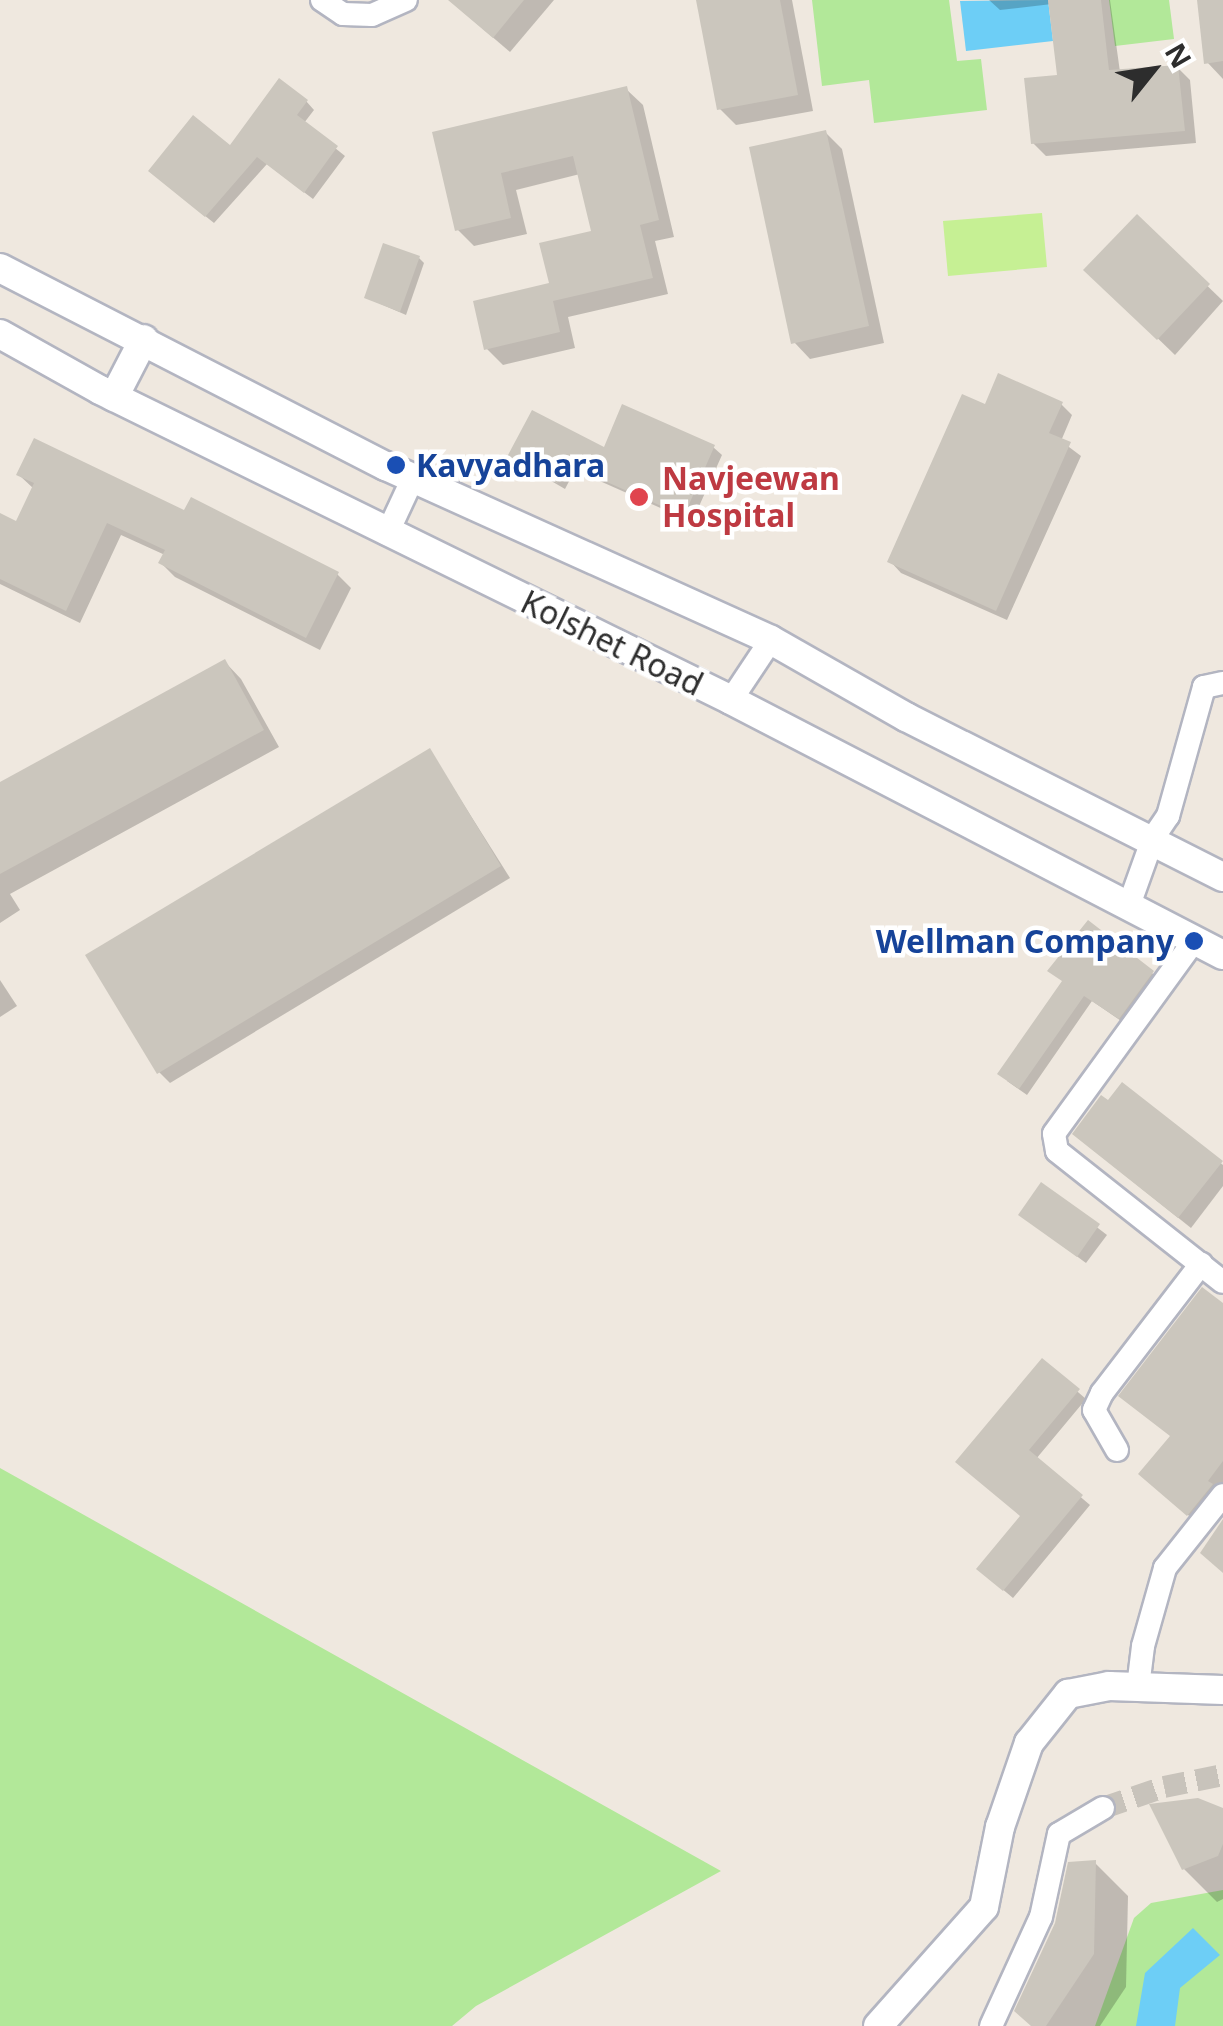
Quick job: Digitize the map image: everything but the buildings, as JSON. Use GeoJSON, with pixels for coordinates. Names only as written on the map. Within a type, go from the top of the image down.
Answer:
{"type":"FeatureCollection","features":[{"type":"Feature","properties":{"kind":"street"},"geometry":{"type":"LineString","coordinates":[[322,0],[343,14],[372,15],[406,0]]}},
{"type":"Feature","properties":{"kind":"street","name":"Kolshet Road"},"geometry":{"type":"LineString","coordinates":[[0,268],[413,478],[771,640],[906,718],[1154,838],[1223,877]]}},
{"type":"Feature","properties":{"kind":"street","name":"Kolshet Road"},"geometry":{"type":"LineString","coordinates":[[0,334],[114,397],[387,534],[731,700],[1223,955]]}},
{"type":"Feature","properties":{"kind":"street"},"geometry":{"type":"LineString","coordinates":[[114,397],[144,339]]}},
{"type":"Feature","properties":{"kind":"street"},"geometry":{"type":"LineString","coordinates":[[387,534],[413,478]]}},
{"type":"Feature","properties":{"kind":"street"},"geometry":{"type":"LineString","coordinates":[[731,700],[771,640]]}},
{"type":"Feature","properties":{"kind":"street"},"geometry":{"type":"LineString","coordinates":[[1128,908],[1154,838],[1168,816],[1204,687],[1223,683]]}},
{"type":"Feature","properties":{"kind":"street"},"geometry":{"type":"LineString","coordinates":[[1194,941],[1054,1134],[1057,1150],[1223,1282]]}},
{"type":"Feature","properties":{"kind":"street"},"geometry":{"type":"LineString","coordinates":[[1117,1450],[1094,1410],[1102,1393],[1201,1264]]}},
{"type":"Feature","properties":{"kind":"street"},"geometry":{"type":"LineString","coordinates":[[1138,1688],[1143,1646],[1165,1568],[1223,1496]]}},
{"type":"Feature","properties":{"kind":"street"},"geometry":{"type":"LineString","coordinates":[[878,2026],[984,1907],[1000,1828],[1029,1743],[1068,1694],[1109,1686],[1223,1690]]}},
{"type":"Feature","properties":{"kind":"street"},"geometry":{"type":"LineString","coordinates":[[991,2026],[1041,1917],[1059,1834],[1104,1808]]}},
{"type":"Feature","properties":{"kind":"green space"},"geometry":{"type":"Polygon","coordinates":[[[812,0],[949,0],[957,61],[981,59],[987,110],[874,123],[869,80],[822,86],[812,0]]]}},
{"type":"Feature","properties":{"kind":"green space"},"geometry":{"type":"Polygon","coordinates":[[[1109,0],[1169,0],[1174,39],[1115,46],[1109,0]]]}},
{"type":"Feature","properties":{"kind":"green space"},"geometry":{"type":"Polygon","coordinates":[[[1042,213],[1047,267],[948,276],[943,221],[1042,213]]]}},
{"type":"Feature","properties":{"kind":"green space"},"geometry":{"type":"Polygon","coordinates":[[[0,1468],[721,1871],[476,2006],[452,2026],[0,2026],[0,1468]]]}},
{"type":"Feature","properties":{"kind":"green space"},"geometry":{"type":"Polygon","coordinates":[[[1223,1890],[1223,2026],[1095,2026],[1134,1918],[1151,1903],[1223,1890]]]}},
{"type":"Feature","properties":{"kind":"water"},"geometry":{"type":"Polygon","coordinates":[[[1048,0],[1053,41],[966,51],[960,1],[1048,0]]]}},
{"type":"Feature","properties":{"kind":"water"},"geometry":{"type":"Polygon","coordinates":[[[1193,1928],[1220,1955],[1180,1988],[1175,2026],[1136,2026],[1145,1973],[1193,1928]]]}},
{"type":"Feature","properties":{"kind":"tunnel"},"geometry":{"type":"LineString","coordinates":[[1103,1808],[1164,1787],[1223,1775]]}},
{"type":"Feature","properties":{"kind":"place","name":"Kavyadhara"},"geometry":{"type":"Point","coordinates":[396,465]}},
{"type":"Feature","properties":{"kind":"place","name":"Navjeewan Hospital"},"geometry":{"type":"Point","coordinates":[639,497]}},
{"type":"Feature","properties":{"kind":"place","name":"Wellman Company"},"geometry":{"type":"Point","coordinates":[1194,941]}}]}
